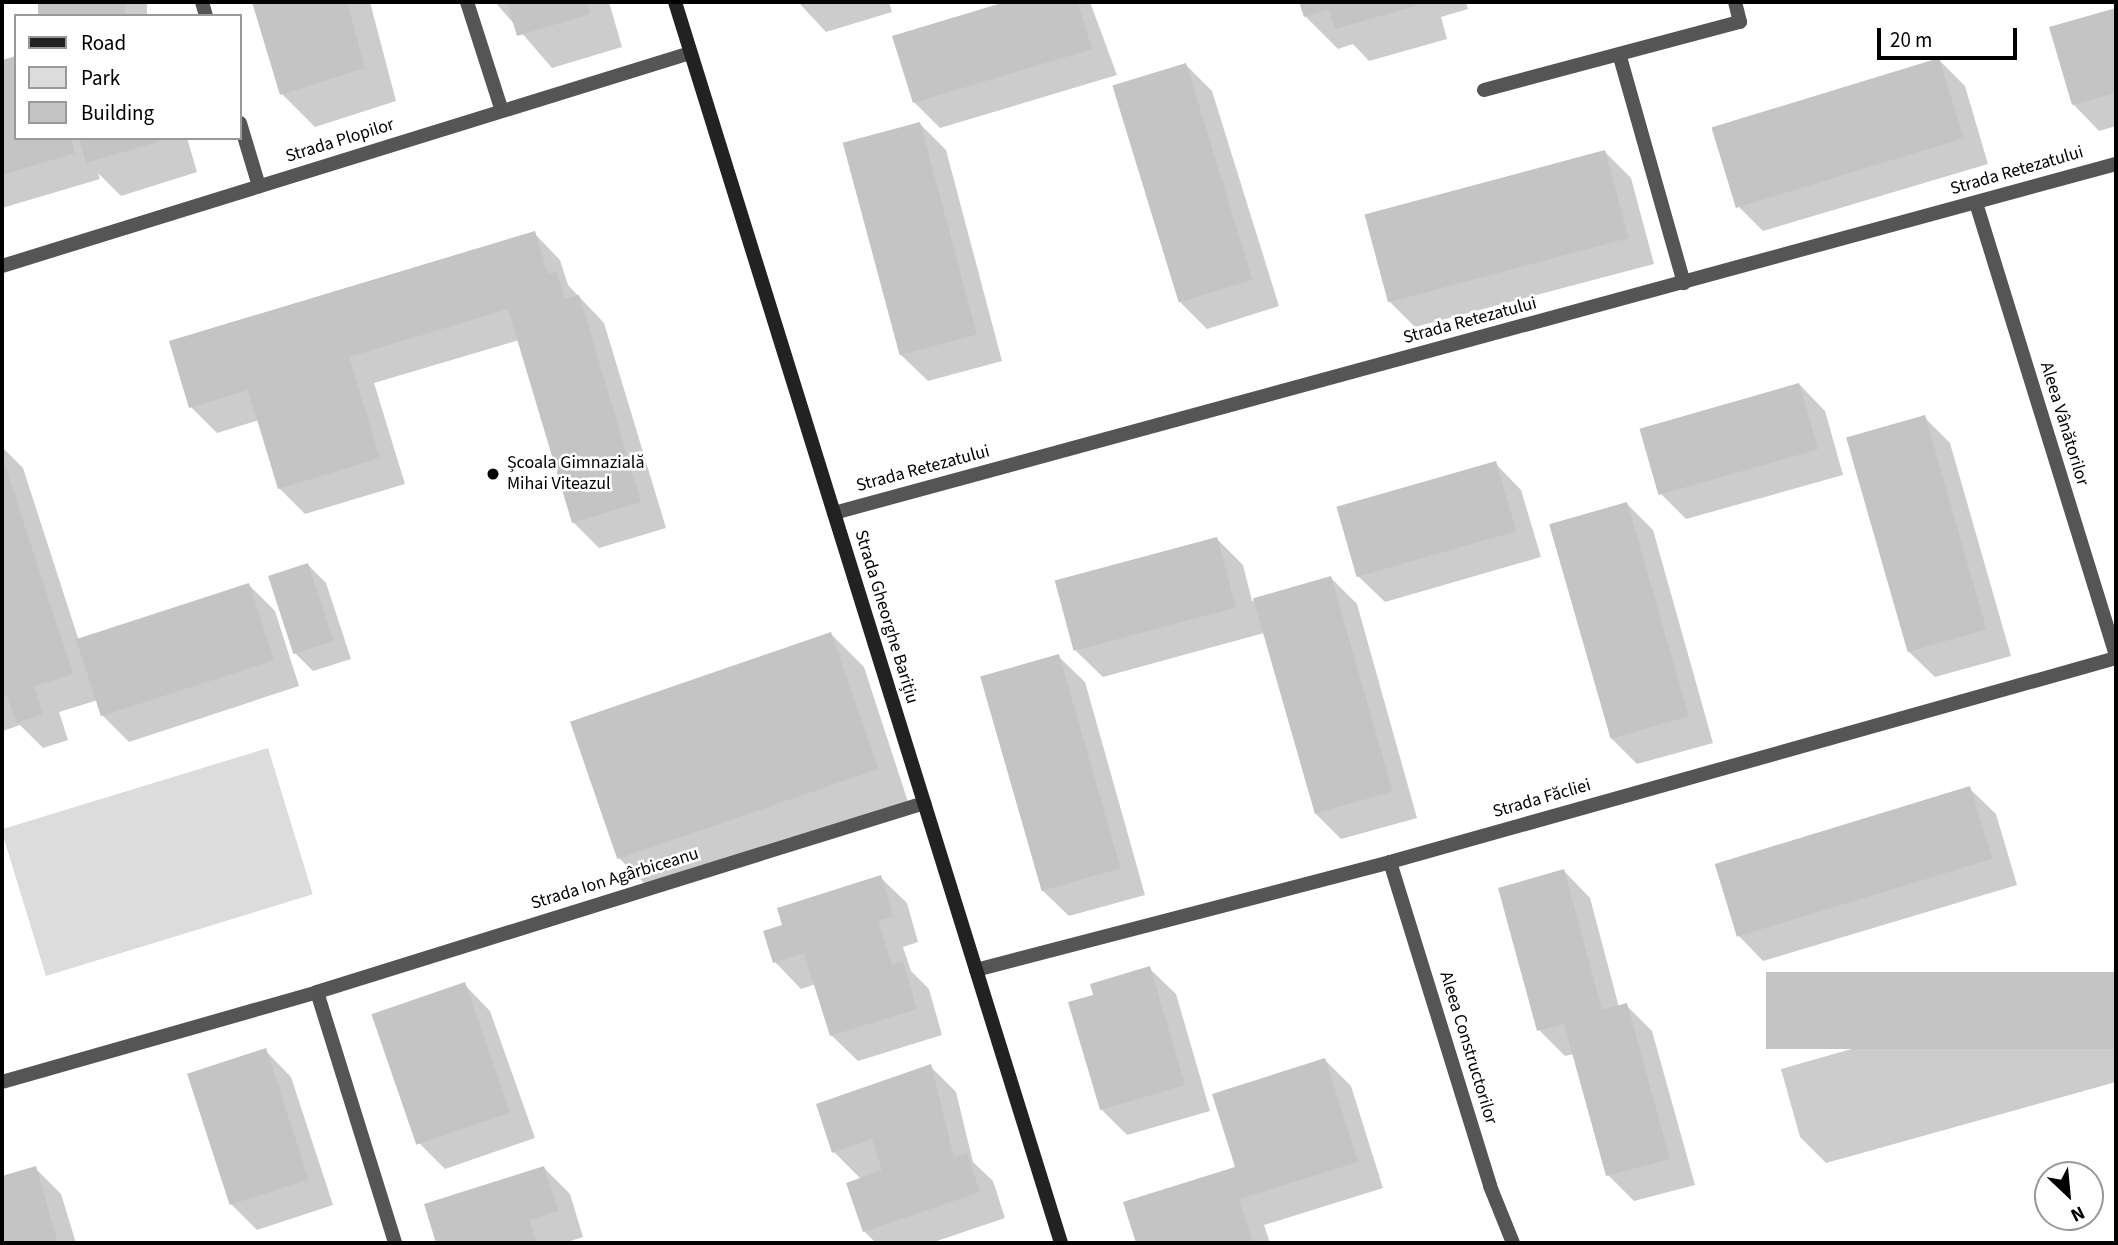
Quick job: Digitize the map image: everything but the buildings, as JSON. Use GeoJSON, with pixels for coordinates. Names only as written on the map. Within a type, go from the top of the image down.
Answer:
{"type":"FeatureCollection","features":[{"type":"Feature","properties":{"kind":"street"},"geometry":{"type":"LineString","coordinates":[[467,2],[502,111]]}},
{"type":"Feature","properties":{"kind":"street","name":"Strada Gheorghe Barițiu"},"geometry":{"type":"LineString","coordinates":[[675,2],[1061,1243]]}},
{"type":"Feature","properties":{"kind":"street"},"geometry":{"type":"LineString","coordinates":[[1484,90],[1620,57],[1740,22],[1735,2]]}},
{"type":"Feature","properties":{"kind":"street","name":"Strada Plopilor"},"geometry":{"type":"LineString","coordinates":[[2,266],[690,53]]}},
{"type":"Feature","properties":{"kind":"street"},"geometry":{"type":"LineString","coordinates":[[1620,57],[1684,283]]}},
{"type":"Feature","properties":{"kind":"street"},"geometry":{"type":"LineString","coordinates":[[242,130],[259,186]]}},
{"type":"Feature","properties":{"kind":"street","name":"Strada Retezatului"},"geometry":{"type":"LineString","coordinates":[[834,513],[2116,163]]}},
{"type":"Feature","properties":{"kind":"street","name":"Aleea Vânătorilor"},"geometry":{"type":"LineString","coordinates":[[1976,203],[2116,657]]}},
{"type":"Feature","properties":{"kind":"street","name":"Strada Făcliei"},"geometry":{"type":"LineString","coordinates":[[976,970],[1390,862],[2116,657]]}},
{"type":"Feature","properties":{"kind":"street","name":"Strada Ion Agârbiceanu"},"geometry":{"type":"LineString","coordinates":[[2,1082],[317,992],[924,803]]}},
{"type":"Feature","properties":{"kind":"street","name":"Aleea Constructorilor"},"geometry":{"type":"LineString","coordinates":[[1390,862],[1490,1186],[1513,1243]]}},
{"type":"Feature","properties":{"kind":"street"},"geometry":{"type":"LineString","coordinates":[[317,992],[395,1243]]}},
{"type":"Feature","properties":{"kind":"green space"},"geometry":{"type":"Polygon","coordinates":[[[268,748],[313,894],[46,976],[2,829],[268,748]]]}},
{"type":"Feature","properties":{"kind":"place","name":"Școala Gimnazială Mihai Viteazul"},"geometry":{"type":"Point","coordinates":[493,474]}}]}
